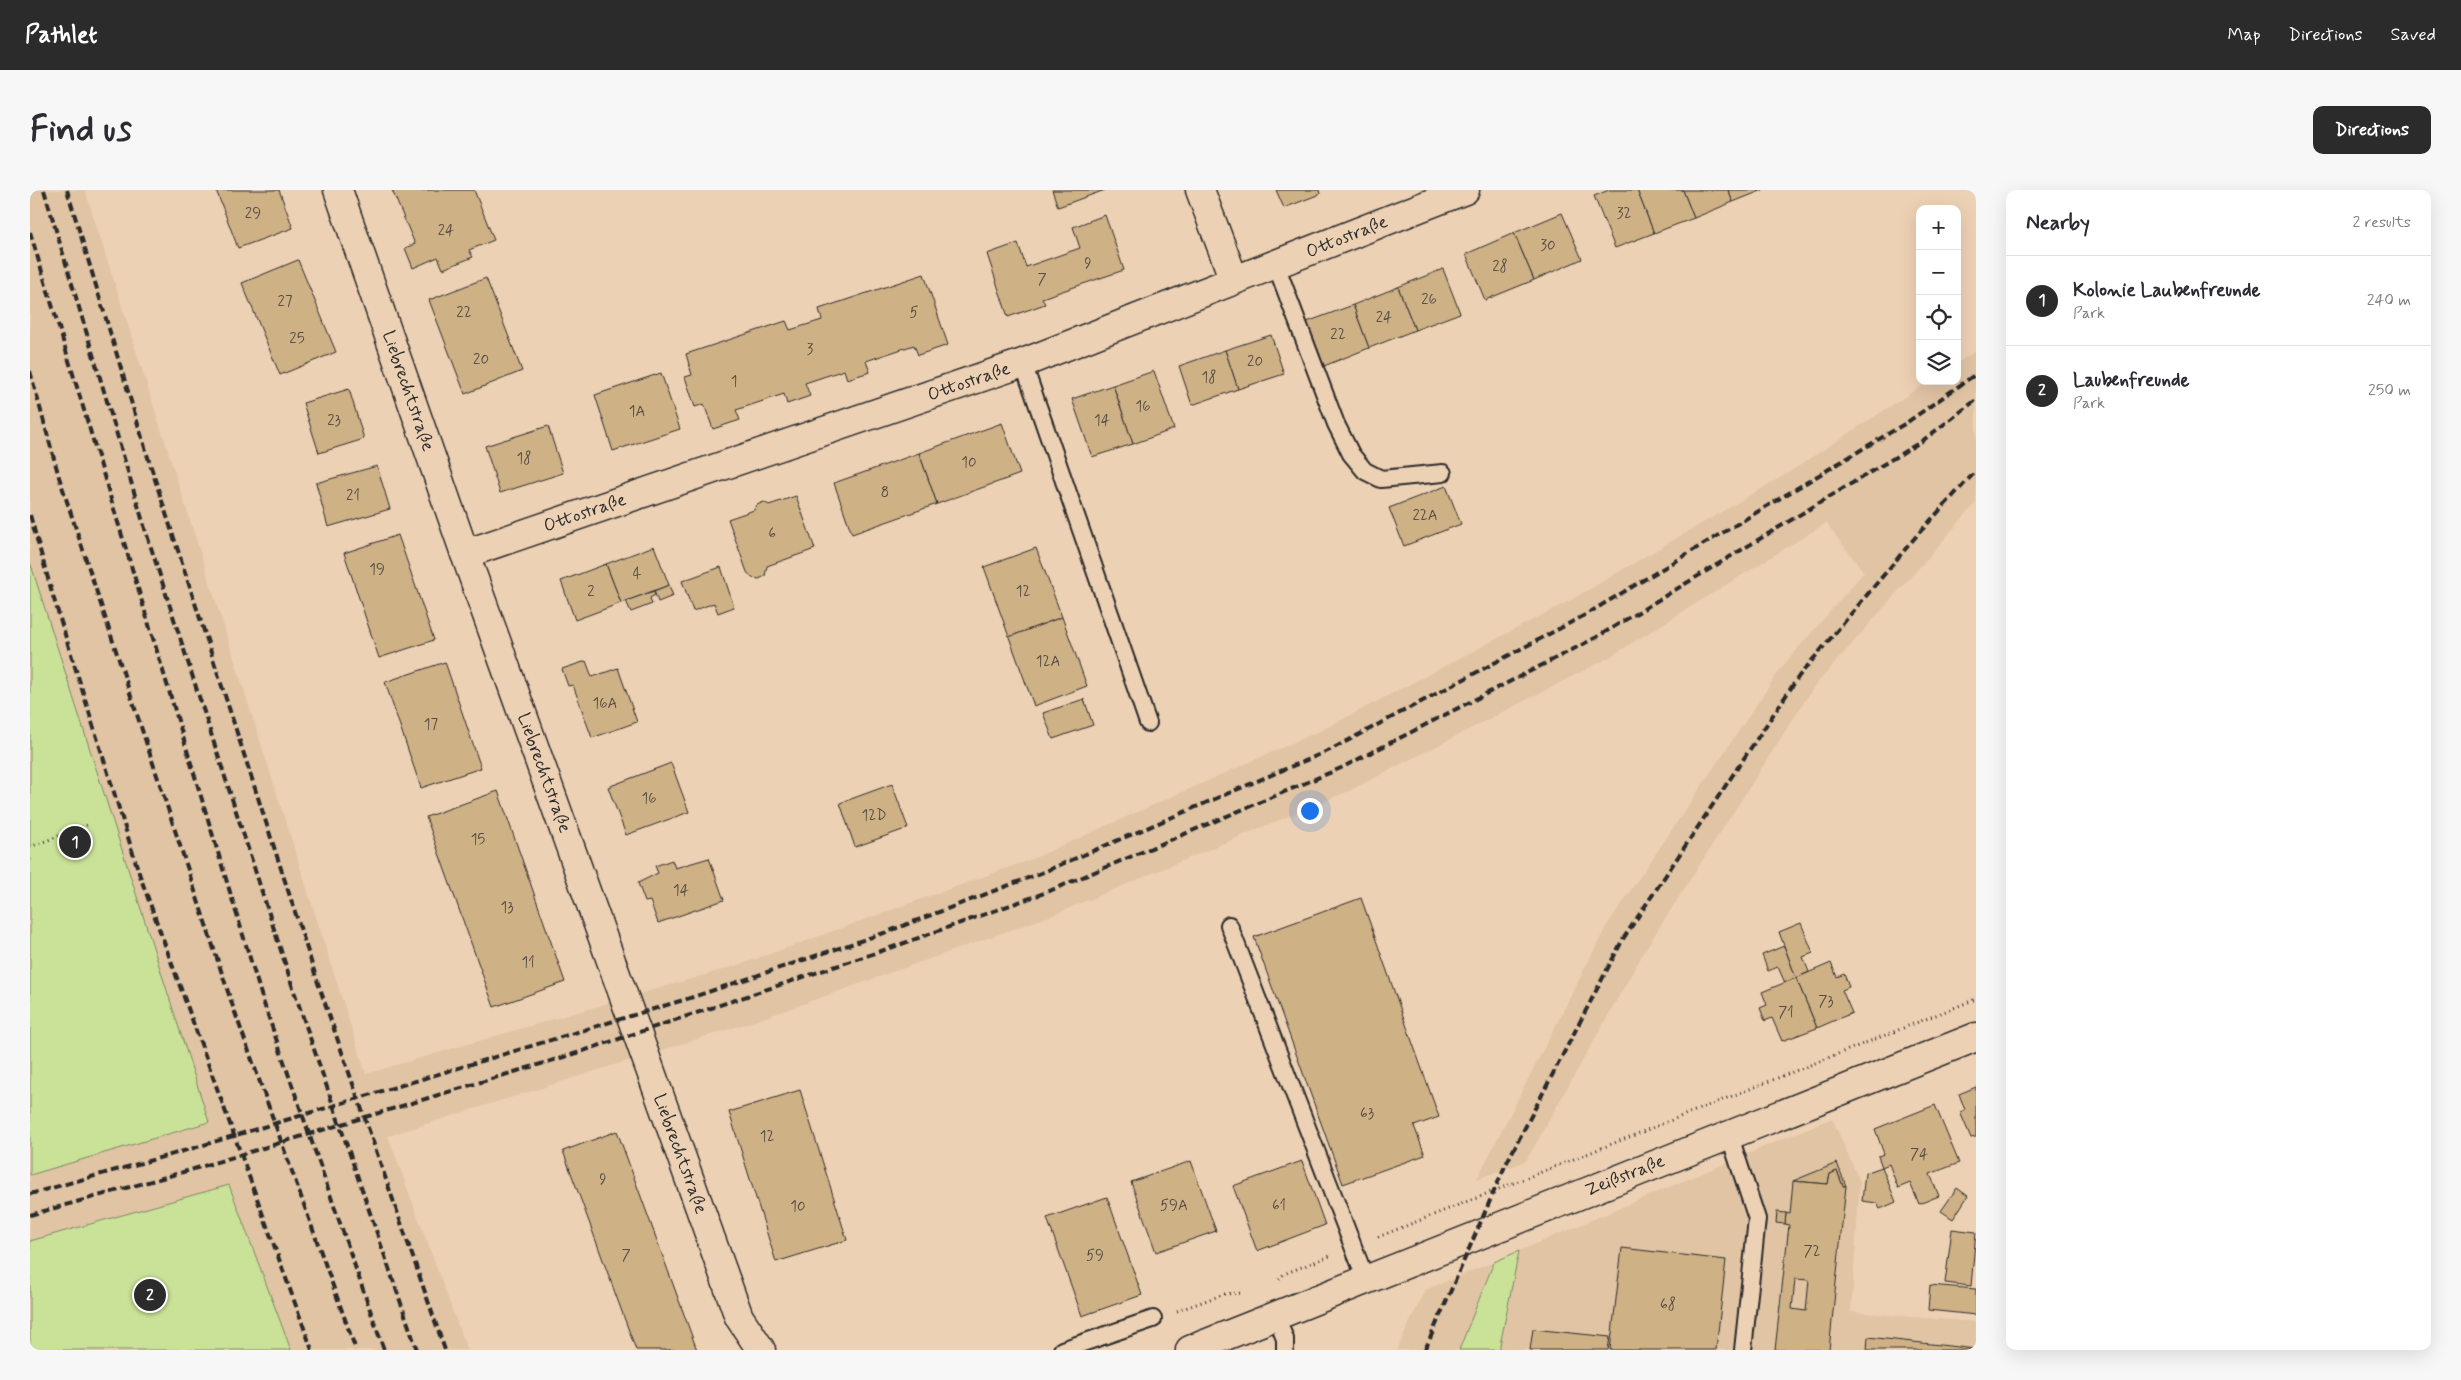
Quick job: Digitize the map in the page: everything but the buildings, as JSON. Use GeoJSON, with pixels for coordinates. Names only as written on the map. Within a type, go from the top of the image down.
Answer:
{"type":"FeatureCollection","features":[{"type":"Feature","properties":{"kind":"street","name":"Liebrechtstraße"},"geometry":{"type":"LineString","coordinates":[[338,190],[465,554],[738,1317],[761,1350]]}},
{"type":"Feature","properties":{"kind":"street"},"geometry":{"type":"LineString","coordinates":[[1200,190],[1234,280]]}},
{"type":"Feature","properties":{"kind":"street","name":"Ottostraße"},"geometry":{"type":"LineString","coordinates":[[465,554],[1022,363],[1465,190]]}},
{"type":"Feature","properties":{"kind":"street","name":"Zeißstraße"},"geometry":{"type":"LineString","coordinates":[[1190,1350],[1976,1037]]}},
{"type":"Feature","properties":{"kind":"lane"},"geometry":{"type":"LineString","coordinates":[[1276,265],[1336,424],[1351,454],[1365,471],[1381,479],[1443,473]]}},
{"type":"Feature","properties":{"kind":"lane"},"geometry":{"type":"LineString","coordinates":[[1022,363],[1148,723]]}},
{"type":"Feature","properties":{"kind":"lane"},"geometry":{"type":"LineString","coordinates":[[1229,925],[1366,1280]]}},
{"type":"Feature","properties":{"kind":"lane"},"geometry":{"type":"LineString","coordinates":[[1729,1134],[1757,1219],[1743,1350]]}},
{"type":"Feature","properties":{"kind":"lane"},"geometry":{"type":"LineString","coordinates":[[1276,1316],[1285,1339],[1285,1350]]}},
{"type":"Feature","properties":{"kind":"lane"},"geometry":{"type":"LineString","coordinates":[[1062,1350],[1153,1320]]}},
{"type":"Feature","properties":{"kind":"path"},"geometry":{"type":"LineString","coordinates":[[30,847],[87,826]]}},
{"type":"Feature","properties":{"kind":"path"},"geometry":{"type":"LineString","coordinates":[[1278,1280],[1284,1274],[1976,999]]}},
{"type":"Feature","properties":{"kind":"path"},"geometry":{"type":"LineString","coordinates":[[1153,1320],[1224,1294],[1249,1293]]}},
{"type":"Feature","properties":{"kind":"shaded area"},"geometry":{"type":"Polygon","coordinates":[[[30,190],[85,190],[366,1074],[742,964],[1032,859],[1324,729],[1571,600],[1788,473],[1923,385],[1961,385],[1961,360],[1976,351],[1976,503],[1813,688],[1645,950],[1526,1161],[1477,1179],[1606,927],[1782,667],[1864,572],[1826,523],[1608,658],[1351,790],[1053,915],[758,1020],[388,1136],[467,1350],[291,1350],[229,1185],[30,1241],[30,1175],[209,1122],[30,562],[30,190]]]}},
{"type":"Feature","properties":{"kind":"shaded area"},"geometry":{"type":"Polygon","coordinates":[[[1832,1118],[1860,1182],[1851,1312],[1976,1322],[1976,1350],[1499,1350],[1519,1251],[1832,1118]]]}},
{"type":"Feature","properties":{"kind":"shaded area"},"geometry":{"type":"Polygon","coordinates":[[[1494,1262],[1459,1350],[1397,1350],[1425,1290],[1494,1262]]]}},
{"type":"Feature","properties":{"kind":"green space"},"geometry":{"type":"Polygon","coordinates":[[[30,562],[209,1122],[30,1175],[30,562]]]}},
{"type":"Feature","properties":{"kind":"green space"},"geometry":{"type":"Polygon","coordinates":[[[229,1185],[291,1350],[30,1350],[30,1241],[229,1185]]]}},
{"type":"Feature","properties":{"kind":"green space"},"geometry":{"type":"Polygon","coordinates":[[[1519,1251],[1499,1350],[1459,1350],[1494,1262],[1519,1251]]]}},
{"type":"Feature","properties":{"kind":"railway"},"geometry":{"type":"LineString","coordinates":[[44,190],[146,532],[293,988],[417,1350]]}},
{"type":"Feature","properties":{"kind":"railway"},"geometry":{"type":"LineString","coordinates":[[67,190],[150,464],[318,983],[445,1350]]}},
{"type":"Feature","properties":{"kind":"railway"},"geometry":{"type":"LineString","coordinates":[[30,232],[263,1001],[384,1350]]}},
{"type":"Feature","properties":{"kind":"railway"},"geometry":{"type":"LineString","coordinates":[[30,371],[59,477],[233,1007],[356,1350]]}},
{"type":"Feature","properties":{"kind":"railway"},"geometry":{"type":"LineString","coordinates":[[30,1194],[177,1153],[690,998],[884,933],[1041,873],[1330,750],[1585,615],[1906,423],[1976,374]]}},
{"type":"Feature","properties":{"kind":"railway"},"geometry":{"type":"LineString","coordinates":[[30,1215],[187,1171],[577,1053],[893,947],[1047,892],[1341,768],[1597,637],[1922,441],[1976,400]]}},
{"type":"Feature","properties":{"kind":"railway"},"geometry":{"type":"LineString","coordinates":[[1425,1350],[1505,1166],[1623,939],[1799,676],[1918,534],[1976,471]]}},
{"type":"Feature","properties":{"kind":"railway"},"geometry":{"type":"LineString","coordinates":[[30,515],[53,596],[140,876],[312,1350]]}},
{"type":"Feature","properties":{"kind":"place","name":"Kolonie Laubenfreunde"},"geometry":{"type":"Point","coordinates":[75,842]}},
{"type":"Feature","properties":{"kind":"place","name":"Laubenfreunde"},"geometry":{"type":"Point","coordinates":[150,1295]}}]}
